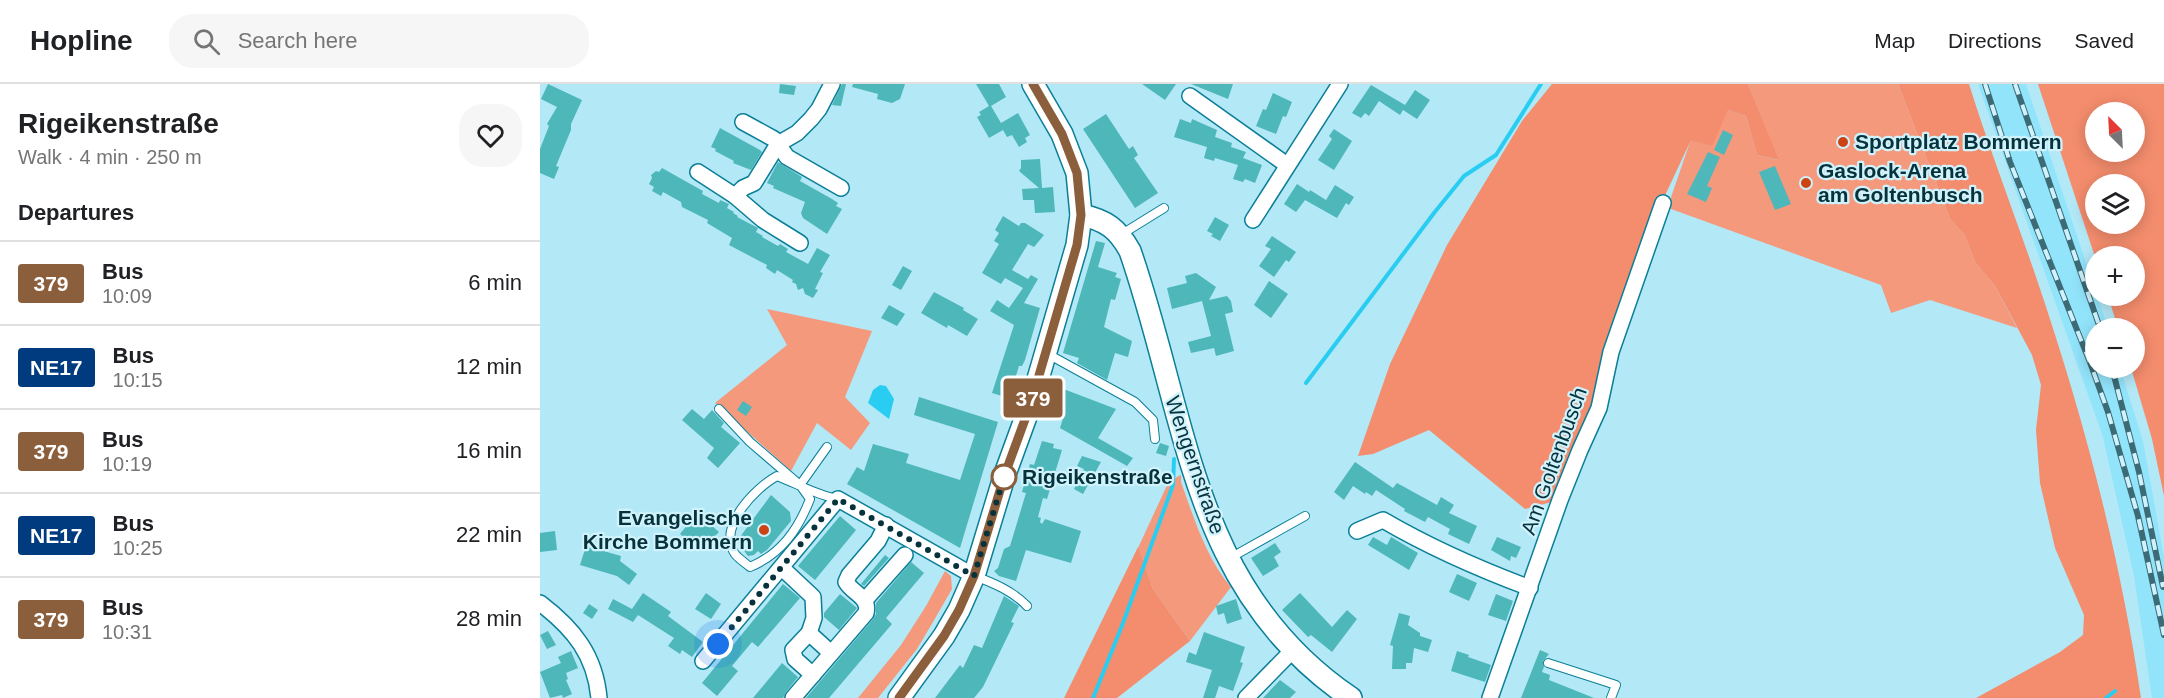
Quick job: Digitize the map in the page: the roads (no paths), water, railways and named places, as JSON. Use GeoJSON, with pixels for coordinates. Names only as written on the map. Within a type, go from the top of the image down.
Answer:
{"type":"FeatureCollection","features":[{"type":"Feature","properties":{"kind":"main road"},"geometry":{"type":"LineString","coordinates":[[899,698],[944,636],[974,576],[1068,278],[1081,215],[1080,188],[1073,159],[1062,134],[1033,84]]}},
{"type":"Feature","properties":{"kind":"main road"},"geometry":{"type":"LineString","coordinates":[[1081,215],[1105,222],[1121,235]]}},
{"type":"Feature","properties":{"kind":"main road","name":"Wengernstraße"},"geometry":{"type":"LineString","coordinates":[[1121,235],[1134,263],[1186,452],[1229,559],[1263,615],[1293,650],[1352,698]]}},
{"type":"Feature","properties":{"kind":"street"},"geometry":{"type":"LineString","coordinates":[[735,196],[743,188],[754,183],[778,144],[796,133],[811,119],[832,84]]}},
{"type":"Feature","properties":{"kind":"street"},"geometry":{"type":"LineString","coordinates":[[1253,220],[1340,84]]}},
{"type":"Feature","properties":{"kind":"street"},"geometry":{"type":"LineString","coordinates":[[1190,96],[1287,165]]}},
{"type":"Feature","properties":{"kind":"street"},"geometry":{"type":"LineString","coordinates":[[743,122],[774,138],[787,157],[841,188]]}},
{"type":"Feature","properties":{"kind":"street"},"geometry":{"type":"LineString","coordinates":[[698,172],[735,196],[763,220],[800,243]]}},
{"type":"Feature","properties":{"kind":"street"},"geometry":{"type":"LineString","coordinates":[[751,208],[758,195],[754,183]]}},
{"type":"Feature","properties":{"kind":"street","name":"Am Goltenbusch"},"geometry":{"type":"LineString","coordinates":[[1490,698],[1564,490],[1599,408],[1611,352],[1663,203]]}},
{"type":"Feature","properties":{"kind":"street"},"geometry":{"type":"LineString","coordinates":[[703,661],[838,499],[974,576]]}},
{"type":"Feature","properties":{"kind":"street"},"geometry":{"type":"LineString","coordinates":[[1357,531],[1383,520],[1418,541],[1473,567],[1530,588]]}},
{"type":"Feature","properties":{"kind":"street"},"geometry":{"type":"LineString","coordinates":[[793,698],[866,613],[868,609],[866,600],[846,582],[849,575],[878,541],[886,525]]}},
{"type":"Feature","properties":{"kind":"street"},"geometry":{"type":"LineString","coordinates":[[866,600],[905,555]]}},
{"type":"Feature","properties":{"kind":"street"},"geometry":{"type":"LineString","coordinates":[[782,568],[813,597],[814,618],[809,633],[793,650],[793,655],[813,675]]}},
{"type":"Feature","properties":{"kind":"street"},"geometry":{"type":"LineString","coordinates":[[540,603],[567,627],[586,650],[595,670],[599,698]]}},
{"type":"Feature","properties":{"kind":"street"},"geometry":{"type":"LineString","coordinates":[[809,633],[831,653]]}},
{"type":"Feature","properties":{"kind":"street"},"geometry":{"type":"LineString","coordinates":[[1248,698],[1293,650]]}},
{"type":"Feature","properties":{"kind":"lane"},"geometry":{"type":"LineString","coordinates":[[1121,235],[1164,208]]}},
{"type":"Feature","properties":{"kind":"lane"},"geometry":{"type":"LineString","coordinates":[[1046,353],[1135,402],[1153,420],[1155,439]]}},
{"type":"Feature","properties":{"kind":"lane"},"geometry":{"type":"LineString","coordinates":[[719,409],[750,442],[800,485],[810,499],[803,517],[789,540],[763,561],[750,567],[735,553],[729,533],[740,511],[762,484],[777,476],[800,485],[820,496],[838,499]]}},
{"type":"Feature","properties":{"kind":"lane"},"geometry":{"type":"LineString","coordinates":[[800,485],[827,447]]}},
{"type":"Feature","properties":{"kind":"lane"},"geometry":{"type":"LineString","coordinates":[[1229,559],[1305,516]]}},
{"type":"Feature","properties":{"kind":"lane"},"geometry":{"type":"LineString","coordinates":[[974,576],[994,583],[1021,599],[1027,606]]}},
{"type":"Feature","properties":{"kind":"lane"},"geometry":{"type":"LineString","coordinates":[[1548,663],[1616,685],[1611,698]]}},
{"type":"Feature","properties":{"kind":"waterway"},"geometry":{"type":"LineString","coordinates":[[1306,383],[1464,176],[1496,155],[1541,84]]}},
{"type":"Feature","properties":{"kind":"waterway"},"geometry":{"type":"LineString","coordinates":[[1093,698],[1173,485],[1174,459]]}},
{"type":"Feature","properties":{"kind":"waterway"},"geometry":{"type":"LineString","coordinates":[[2106,698],[2115,691]]}},
{"type":"Feature","properties":{"kind":"railway"},"geometry":{"type":"LineString","coordinates":[[1985,84],[2010,162],[2108,412],[2138,516],[2164,635]]}},
{"type":"Feature","properties":{"kind":"railway"},"geometry":{"type":"LineString","coordinates":[[2015,84],[2097,318]]}},
{"type":"Feature","properties":{"kind":"railway"},"geometry":{"type":"LineString","coordinates":[[2115,378],[2139,472],[2163,587]]}},
{"type":"Feature","properties":{"kind":"place","name":"Sportplatz Bommern"},"geometry":{"type":"Point","coordinates":[1843,142]}},
{"type":"Feature","properties":{"kind":"place","name":"Gaslock-Arena am Goltenbusch"},"geometry":{"type":"Point","coordinates":[1806,183]}},
{"type":"Feature","properties":{"kind":"place","name":"Rigeikenstraße"},"geometry":{"type":"Point","coordinates":[1004,477]}},
{"type":"Feature","properties":{"kind":"place","name":"Evangelische Kirche Bommern"},"geometry":{"type":"Point","coordinates":[764,530]}}]}
